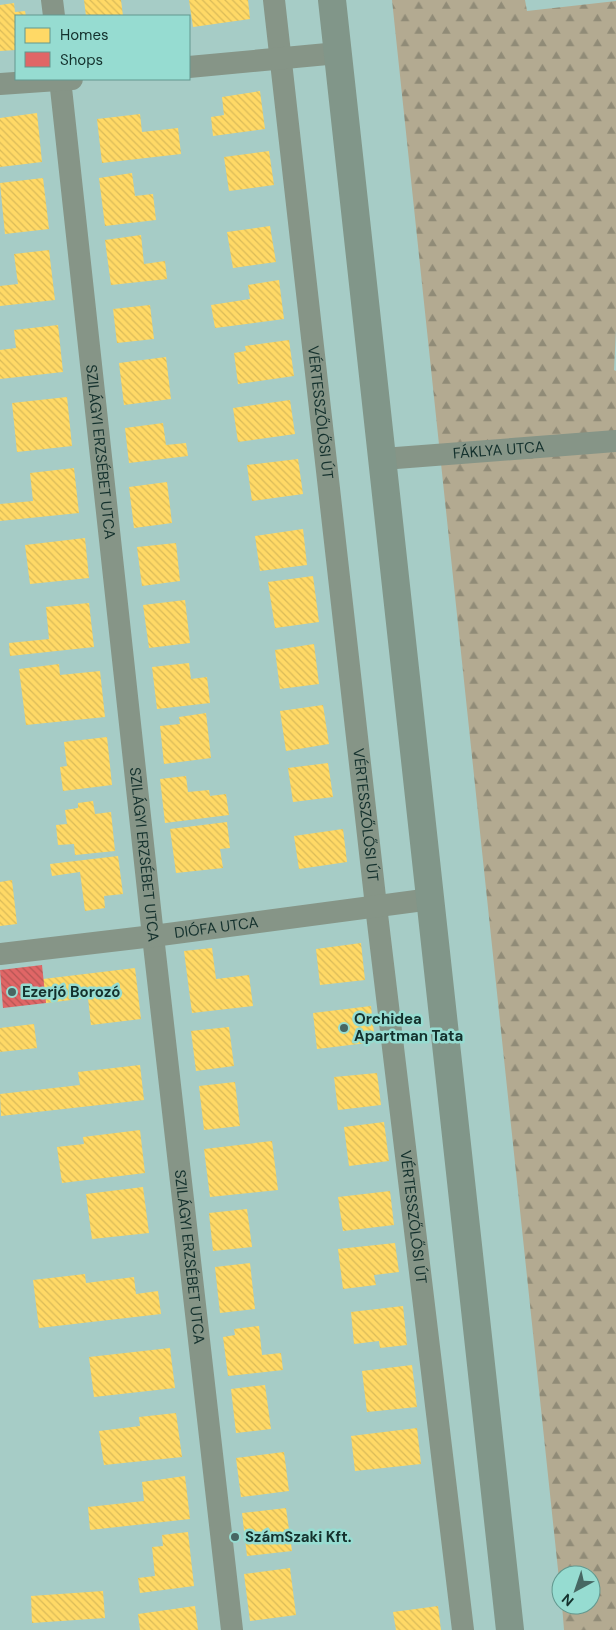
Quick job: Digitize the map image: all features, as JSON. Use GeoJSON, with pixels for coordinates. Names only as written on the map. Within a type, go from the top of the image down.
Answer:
{"type":"FeatureCollection","features":[{"type":"Feature","properties":{"kind":"main road"},"geometry":{"type":"LineString","coordinates":[[332,0],[510,1630]]}},
{"type":"Feature","properties":{"kind":"street"},"geometry":{"type":"LineString","coordinates":[[52,0],[54,15]]}},
{"type":"Feature","properties":{"kind":"street","name":"VÉRTESSZŐLŐSI ÚT"},"geometry":{"type":"LineString","coordinates":[[274,0],[376,906],[463,1630]]}},
{"type":"Feature","properties":{"kind":"street"},"geometry":{"type":"LineString","coordinates":[[190,67],[338,53]]}},
{"type":"Feature","properties":{"kind":"street"},"geometry":{"type":"LineString","coordinates":[[0,84],[51,80]]}},
{"type":"Feature","properties":{"kind":"street","name":"SZILÁGYI ERZSÉBET UTCA"},"geometry":{"type":"LineString","coordinates":[[64,80],[153,936],[232,1630]]}},
{"type":"Feature","properties":{"kind":"street","name":"FÁKLYA UTCA"},"geometry":{"type":"LineString","coordinates":[[383,459],[616,441]]}},
{"type":"Feature","properties":{"kind":"street","name":"DIÓFA UTCA"},"geometry":{"type":"LineString","coordinates":[[0,954],[153,936],[431,899]]}},
{"type":"Feature","properties":{"kind":"green space"},"geometry":{"type":"Polygon","coordinates":[[[392,0],[525,0],[527,11],[616,1],[616,330],[614,370],[616,371],[616,1630],[564,1630],[563,1615],[601,1615],[601,1565],[558,1565],[392,0]]]}},
{"type":"Feature","properties":{"kind":"building: Homes"},"geometry":{"type":"Polygon","coordinates":[[[84,0],[121,0],[123,15],[86,15],[84,0]]]}},
{"type":"Feature","properties":{"kind":"building: Homes"},"geometry":{"type":"Polygon","coordinates":[[[189,0],[248,0],[250,19],[193,27],[189,0]]]}},
{"type":"Feature","properties":{"kind":"building: Homes"},"geometry":{"type":"Polygon","coordinates":[[[14,3],[15,12],[25,11],[26,15],[15,15],[15,50],[0,51],[0,5],[14,3]]]}},
{"type":"Feature","properties":{"kind":"building: Homes"},"geometry":{"type":"Polygon","coordinates":[[[260,91],[265,129],[213,136],[211,117],[224,115],[222,97],[260,91]]]}},
{"type":"Feature","properties":{"kind":"building: Homes"},"geometry":{"type":"Polygon","coordinates":[[[37,113],[42,162],[0,167],[0,118],[37,113]]]}},
{"type":"Feature","properties":{"kind":"building: Homes"},"geometry":{"type":"Polygon","coordinates":[[[140,114],[142,132],[178,128],[181,154],[102,163],[97,119],[140,114]]]}},
{"type":"Feature","properties":{"kind":"building: Homes"},"geometry":{"type":"Polygon","coordinates":[[[269,151],[274,185],[229,191],[224,157],[269,151]]]}},
{"type":"Feature","properties":{"kind":"building: Homes"},"geometry":{"type":"Polygon","coordinates":[[[132,173],[135,196],[153,194],[156,220],[105,226],[99,178],[132,173]]]}},
{"type":"Feature","properties":{"kind":"building: Homes"},"geometry":{"type":"Polygon","coordinates":[[[43,178],[49,229],[5,234],[0,183],[43,178]]]}},
{"type":"Feature","properties":{"kind":"building: Homes"},"geometry":{"type":"Polygon","coordinates":[[[270,226],[276,262],[233,268],[227,232],[270,226]]]}},
{"type":"Feature","properties":{"kind":"building: Homes"},"geometry":{"type":"Polygon","coordinates":[[[141,235],[144,264],[165,261],[167,279],[111,285],[105,240],[141,235]]]}},
{"type":"Feature","properties":{"kind":"building: Homes"},"geometry":{"type":"Polygon","coordinates":[[[49,250],[55,300],[0,306],[0,286],[18,284],[14,254],[49,250]]]}},
{"type":"Feature","properties":{"kind":"building: Homes"},"geometry":{"type":"Polygon","coordinates":[[[279,280],[284,319],[215,328],[211,305],[250,299],[248,285],[279,280]]]}},
{"type":"Feature","properties":{"kind":"building: Homes"},"geometry":{"type":"Polygon","coordinates":[[[150,305],[154,339],[117,343],[113,309],[150,305]]]}},
{"type":"Feature","properties":{"kind":"building: Homes"},"geometry":{"type":"Polygon","coordinates":[[[58,325],[63,372],[0,379],[0,350],[16,348],[14,330],[58,325]]]}},
{"type":"Feature","properties":{"kind":"building: Homes"},"geometry":{"type":"Polygon","coordinates":[[[289,340],[294,376],[238,384],[234,353],[246,351],[245,346],[289,340]]]}},
{"type":"Feature","properties":{"kind":"building: Homes"},"geometry":{"type":"Polygon","coordinates":[[[166,357],[171,399],[124,405],[119,363],[166,357]]]}},
{"type":"Feature","properties":{"kind":"building: Homes"},"geometry":{"type":"Polygon","coordinates":[[[67,397],[72,446],[17,452],[12,403],[67,397]]]}},
{"type":"Feature","properties":{"kind":"building: Homes"},"geometry":{"type":"Polygon","coordinates":[[[290,400],[295,434],[238,442],[233,408],[290,400]]]}},
{"type":"Feature","properties":{"kind":"building: Homes"},"geometry":{"type":"Polygon","coordinates":[[[163,423],[166,445],[186,443],[188,456],[129,463],[125,428],[163,423]]]}},
{"type":"Feature","properties":{"kind":"building: Homes"},"geometry":{"type":"Polygon","coordinates":[[[298,459],[303,494],[252,501],[247,465],[298,459]]]}},
{"type":"Feature","properties":{"kind":"building: Homes"},"geometry":{"type":"Polygon","coordinates":[[[74,468],[79,513],[0,521],[0,504],[33,501],[30,473],[74,468]]]}},
{"type":"Feature","properties":{"kind":"building: Homes"},"geometry":{"type":"Polygon","coordinates":[[[167,482],[172,523],[134,528],[129,487],[167,482]]]}},
{"type":"Feature","properties":{"kind":"building: Homes"},"geometry":{"type":"Polygon","coordinates":[[[303,529],[307,565],[260,571],[255,536],[303,529]]]}},
{"type":"Feature","properties":{"kind":"building: Homes"},"geometry":{"type":"Polygon","coordinates":[[[85,538],[89,578],[30,584],[25,545],[85,538]]]}},
{"type":"Feature","properties":{"kind":"building: Homes"},"geometry":{"type":"Polygon","coordinates":[[[176,543],[180,581],[142,586],[137,547],[176,543]]]}},
{"type":"Feature","properties":{"kind":"building: Homes"},"geometry":{"type":"Polygon","coordinates":[[[313,576],[319,622],[275,628],[268,582],[313,576]]]}},
{"type":"Feature","properties":{"kind":"building: Homes"},"geometry":{"type":"Polygon","coordinates":[[[185,600],[190,643],[149,648],[143,605],[185,600]]]}},
{"type":"Feature","properties":{"kind":"building: Homes"},"geometry":{"type":"Polygon","coordinates":[[[89,603],[94,647],[10,656],[9,643],[49,639],[46,607],[89,603]]]}},
{"type":"Feature","properties":{"kind":"building: Homes"},"geometry":{"type":"Polygon","coordinates":[[[314,644],[319,684],[280,689],[275,650],[314,644]]]}},
{"type":"Feature","properties":{"kind":"building: Homes"},"geometry":{"type":"Polygon","coordinates":[[[189,663],[191,679],[207,677],[210,703],[157,709],[152,667],[189,663]]]}},
{"type":"Feature","properties":{"kind":"building: Homes"},"geometry":{"type":"Polygon","coordinates":[[[59,664],[60,675],[100,671],[105,717],[26,725],[19,669],[59,664]]]}},
{"type":"Feature","properties":{"kind":"building: Homes"},"geometry":{"type":"Polygon","coordinates":[[[323,705],[329,744],[286,751],[280,711],[323,705]]]}},
{"type":"Feature","properties":{"kind":"building: Homes"},"geometry":{"type":"Polygon","coordinates":[[[206,713],[211,758],[164,764],[160,726],[180,724],[179,717],[206,713]]]}},
{"type":"Feature","properties":{"kind":"building: Homes"},"geometry":{"type":"Polygon","coordinates":[[[107,737],[112,785],[63,791],[60,767],[67,766],[64,742],[107,737]]]}},
{"type":"Feature","properties":{"kind":"building: Homes"},"geometry":{"type":"Polygon","coordinates":[[[328,763],[333,797],[293,802],[288,768],[328,763]]]}},
{"type":"Feature","properties":{"kind":"building: Homes"},"geometry":{"type":"Polygon","coordinates":[[[186,776],[188,792],[209,790],[210,796],[226,794],[229,815],[165,823],[160,779],[186,776]]]}},
{"type":"Feature","properties":{"kind":"building: Homes"},"geometry":{"type":"Polygon","coordinates":[[[93,801],[95,814],[111,812],[115,851],[75,855],[74,844],[58,845],[56,825],[67,824],[65,810],[78,808],[78,803],[93,801]]]}},
{"type":"Feature","properties":{"kind":"building: Homes"},"geometry":{"type":"Polygon","coordinates":[[[227,822],[230,848],[220,849],[223,868],[176,873],[170,829],[227,822]]]}},
{"type":"Feature","properties":{"kind":"building: Homes"},"geometry":{"type":"Polygon","coordinates":[[[343,829],[347,862],[299,869],[294,836],[343,829]]]}},
{"type":"Feature","properties":{"kind":"building: Homes"},"geometry":{"type":"Polygon","coordinates":[[[118,856],[123,894],[104,896],[105,908],[85,911],[80,872],[52,876],[50,864],[118,856]]]}},
{"type":"Feature","properties":{"kind":"building: Homes"},"geometry":{"type":"Polygon","coordinates":[[[12,880],[17,924],[0,926],[0,882],[12,880]]]}},
{"type":"Feature","properties":{"kind":"building: Homes"},"geometry":{"type":"Polygon","coordinates":[[[361,943],[365,980],[320,985],[316,949],[361,943]]]}},
{"type":"Feature","properties":{"kind":"building: Homes"},"geometry":{"type":"Polygon","coordinates":[[[212,948],[216,979],[249,975],[253,1006],[192,1013],[184,951],[212,948]]]}},
{"type":"Feature","properties":{"kind":"building: Homes"},"geometry":{"type":"Polygon","coordinates":[[[135,968],[141,1019],[91,1025],[88,998],[46,1003],[43,979],[135,968]]]}},
{"type":"Feature","properties":{"kind":"building: Homes","name":"Orchidea Apartman Tata"},"geometry":{"type":"Polygon","coordinates":[[[371,1006],[375,1042],[317,1049],[313,1013],[371,1006]]]}},
{"type":"Feature","properties":{"kind":"building: Homes"},"geometry":{"type":"Polygon","coordinates":[[[34,1024],[37,1048],[0,1052],[0,1028],[34,1024]]]}},
{"type":"Feature","properties":{"kind":"building: Homes"},"geometry":{"type":"Polygon","coordinates":[[[229,1027],[234,1066],[196,1071],[191,1031],[229,1027]]]}},
{"type":"Feature","properties":{"kind":"building: Homes"},"geometry":{"type":"Polygon","coordinates":[[[140,1065],[144,1100],[1,1116],[0,1094],[80,1085],[78,1072],[140,1065]]]}},
{"type":"Feature","properties":{"kind":"building: Homes"},"geometry":{"type":"Polygon","coordinates":[[[377,1073],[381,1105],[338,1110],[334,1077],[377,1073]]]}},
{"type":"Feature","properties":{"kind":"building: Homes"},"geometry":{"type":"Polygon","coordinates":[[[235,1082],[240,1126],[204,1130],[199,1086],[235,1082]]]}},
{"type":"Feature","properties":{"kind":"building: Homes"},"geometry":{"type":"Polygon","coordinates":[[[384,1122],[389,1161],[349,1166],[344,1127],[384,1122]]]}},
{"type":"Feature","properties":{"kind":"building: Homes"},"geometry":{"type":"Polygon","coordinates":[[[140,1130],[145,1173],[62,1183],[57,1147],[84,1144],[83,1137],[140,1130]]]}},
{"type":"Feature","properties":{"kind":"building: Homes"},"geometry":{"type":"Polygon","coordinates":[[[272,1141],[278,1190],[210,1197],[204,1149],[272,1141]]]}},
{"type":"Feature","properties":{"kind":"building: Homes"},"geometry":{"type":"Polygon","coordinates":[[[143,1187],[149,1233],[92,1239],[86,1194],[143,1187]]]}},
{"type":"Feature","properties":{"kind":"building: Homes"},"geometry":{"type":"Polygon","coordinates":[[[390,1191],[394,1225],[343,1231],[338,1197],[390,1191]]]}},
{"type":"Feature","properties":{"kind":"building: Homes"},"geometry":{"type":"Polygon","coordinates":[[[247,1209],[252,1247],[213,1251],[209,1213],[247,1209]]]}},
{"type":"Feature","properties":{"kind":"building: Homes"},"geometry":{"type":"Polygon","coordinates":[[[395,1243],[399,1272],[374,1275],[376,1285],[343,1289],[338,1249],[395,1243]]]}},
{"type":"Feature","properties":{"kind":"building: Homes"},"geometry":{"type":"Polygon","coordinates":[[[250,1263],[255,1309],[220,1313],[215,1267],[250,1263]]]}},
{"type":"Feature","properties":{"kind":"building: Homes"},"geometry":{"type":"Polygon","coordinates":[[[85,1274],[86,1283],[134,1277],[136,1294],[158,1291],[161,1314],[39,1328],[33,1280],[85,1274]]]}},
{"type":"Feature","properties":{"kind":"building: Homes"},"geometry":{"type":"Polygon","coordinates":[[[403,1306],[407,1345],[380,1348],[379,1341],[354,1344],[351,1312],[403,1306]]]}},
{"type":"Feature","properties":{"kind":"building: Homes"},"geometry":{"type":"Polygon","coordinates":[[[259,1326],[262,1355],[281,1353],[283,1370],[228,1376],[223,1337],[235,1335],[234,1329],[259,1326]]]}},
{"type":"Feature","properties":{"kind":"building: Homes"},"geometry":{"type":"Polygon","coordinates":[[[170,1348],[175,1388],[94,1397],[89,1357],[170,1348]]]}},
{"type":"Feature","properties":{"kind":"building: Homes"},"geometry":{"type":"Polygon","coordinates":[[[412,1365],[417,1407],[367,1412],[362,1371],[412,1365]]]}},
{"type":"Feature","properties":{"kind":"building: Homes"},"geometry":{"type":"Polygon","coordinates":[[[265,1385],[271,1429],[236,1433],[231,1389],[265,1385]]]}},
{"type":"Feature","properties":{"kind":"building: Homes"},"geometry":{"type":"Polygon","coordinates":[[[176,1413],[182,1457],[104,1465],[99,1431],[140,1426],[139,1417],[176,1413]]]}},
{"type":"Feature","properties":{"kind":"building: Homes"},"geometry":{"type":"Polygon","coordinates":[[[417,1428],[421,1464],[355,1471],[351,1436],[417,1428]]]}},
{"type":"Feature","properties":{"kind":"building: Homes"},"geometry":{"type":"Polygon","coordinates":[[[284,1452],[289,1491],[241,1497],[236,1458],[284,1452]]]}},
{"type":"Feature","properties":{"kind":"building: Homes"},"geometry":{"type":"Polygon","coordinates":[[[185,1476],[190,1519],[90,1530],[88,1507],[144,1501],[142,1482],[185,1476]]]}},
{"type":"Feature","properties":{"kind":"building: Homes"},"geometry":{"type":"Polygon","coordinates":[[[286,1508],[292,1551],[247,1556],[242,1513],[286,1508]]]}},
{"type":"Feature","properties":{"kind":"building: Homes"},"geometry":{"type":"Polygon","coordinates":[[[188,1532],[194,1586],[140,1593],[138,1578],[155,1576],[152,1547],[163,1546],[162,1535],[188,1532]]]}},
{"type":"Feature","properties":{"kind":"building: Homes"},"geometry":{"type":"Polygon","coordinates":[[[290,1568],[296,1615],[250,1621],[244,1574],[290,1568]]]}},
{"type":"Feature","properties":{"kind":"building: Homes"},"geometry":{"type":"Polygon","coordinates":[[[103,1591],[105,1618],[32,1623],[31,1596],[103,1591]]]}},
{"type":"Feature","properties":{"kind":"building: Homes"},"geometry":{"type":"Polygon","coordinates":[[[195,1606],[198,1630],[140,1630],[138,1614],[195,1606]]]}},
{"type":"Feature","properties":{"kind":"building: Homes"},"geometry":{"type":"Polygon","coordinates":[[[438,1606],[441,1630],[396,1630],[393,1612],[438,1606]]]}},
{"type":"Feature","properties":{"kind":"building: Shops"},"geometry":{"type":"Polygon","coordinates":[[[42,965],[46,1003],[3,1008],[0,970],[42,965]]]}},
{"type":"Feature","properties":{"kind":"place","name":"Ezerjó Borozó"},"geometry":{"type":"Point","coordinates":[12,992]}},
{"type":"Feature","properties":{"kind":"place","name":"Orchidea Apartman Tata"},"geometry":{"type":"Point","coordinates":[344,1028]}},
{"type":"Feature","properties":{"kind":"place","name":"SzámSzaki Kft."},"geometry":{"type":"Point","coordinates":[235,1537]}}]}
